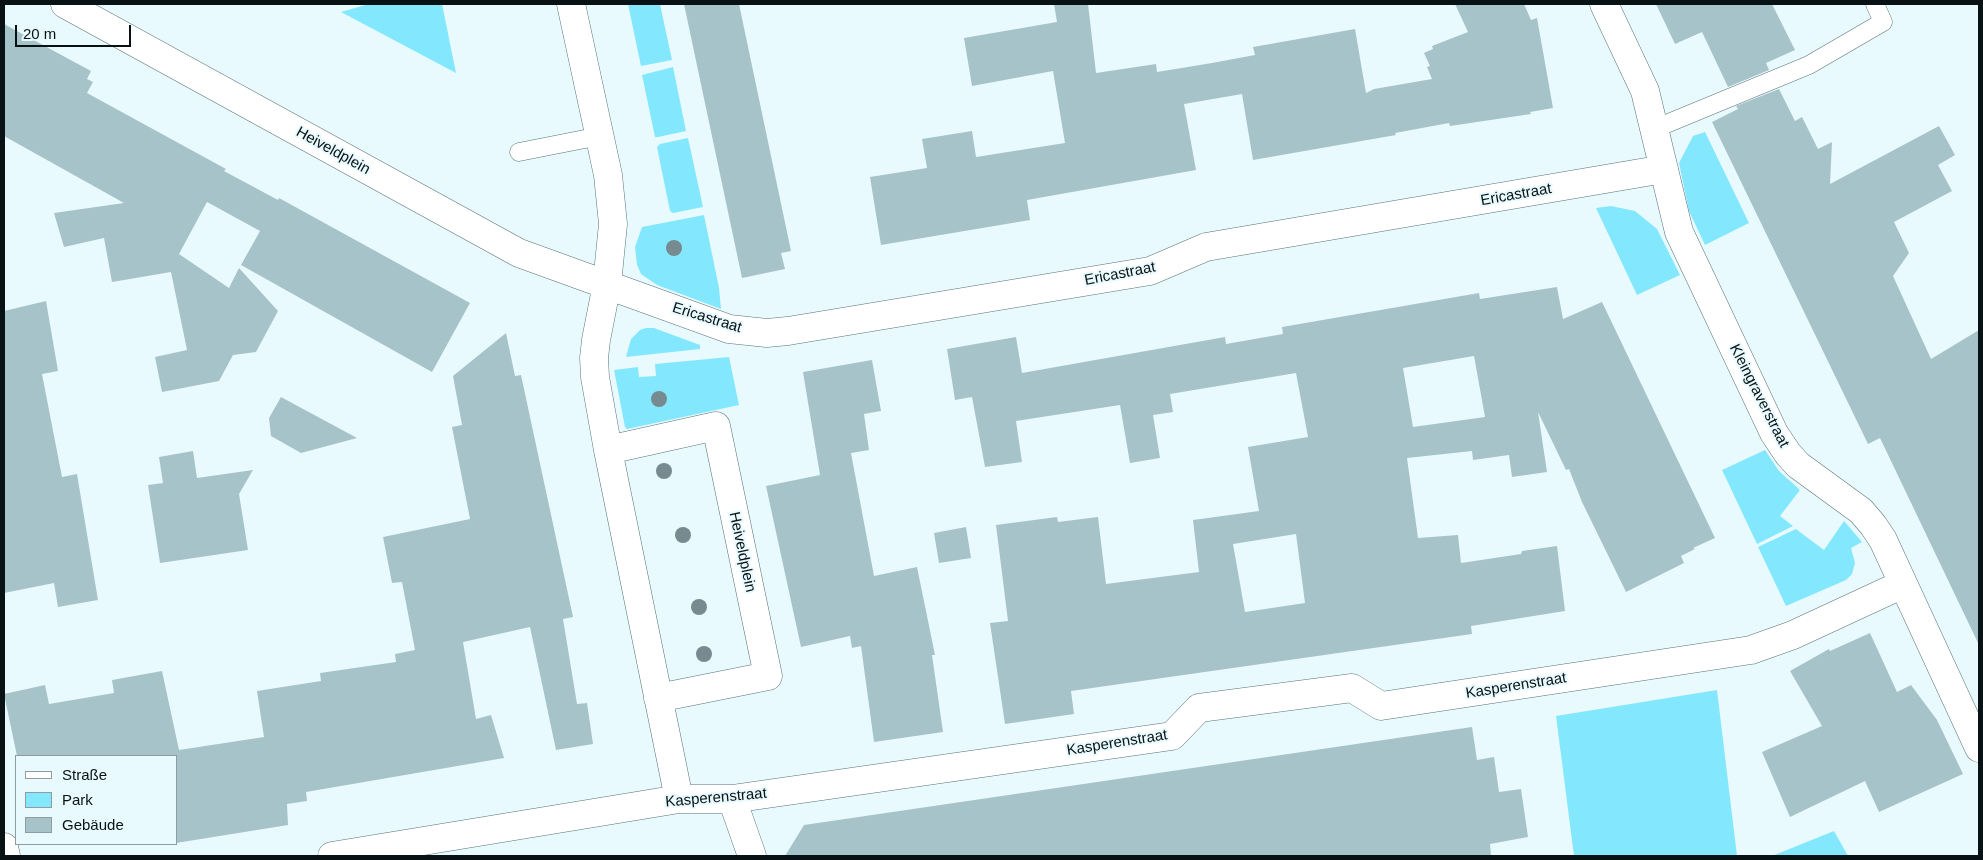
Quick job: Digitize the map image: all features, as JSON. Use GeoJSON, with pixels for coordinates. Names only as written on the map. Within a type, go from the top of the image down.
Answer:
{"type":"FeatureCollection","features":[{"type":"Feature","properties":{"kind":"street","name":"Heiveldplein"},"geometry":{"type":"LineString","coordinates":[[65,4],[519,253],[606,284]]}},
{"type":"Feature","properties":{"kind":"street"},"geometry":{"type":"LineString","coordinates":[[571,4],[608,175],[613,224],[594,358],[596,377],[608,450],[679,799]]}},
{"type":"Feature","properties":{"kind":"street","name":"Kleingraverstraat"},"geometry":{"type":"LineString","coordinates":[[1604,4],[1645,92],[1679,232],[1774,433],[1798,465],[1861,511],[1883,540],[1979,748]]}},
{"type":"Feature","properties":{"kind":"street","name":"Ericastraat"},"geometry":{"type":"LineString","coordinates":[[606,284],[729,328],[767,333],[788,331],[1150,270],[1206,247],[1664,169]]}},
{"type":"Feature","properties":{"kind":"street","name":"Heiveldplein"},"geometry":{"type":"LineString","coordinates":[[608,450],[716,426],[768,676],[658,698]]}},
{"type":"Feature","properties":{"kind":"street","name":"Kasperenstraat"},"geometry":{"type":"LineString","coordinates":[[332,856],[679,799],[732,799],[1172,736],[1199,708],[1352,688],[1381,706],[1751,650],[1793,635],[1903,584]]}},
{"type":"Feature","properties":{"kind":"street"},"geometry":{"type":"LineString","coordinates":[[732,799],[752,856]]}},
{"type":"Feature","properties":{"kind":"street"},"geometry":{"type":"LineString","coordinates":[[4,847],[6,856]]}},
{"type":"Feature","properties":{"kind":"lane"},"geometry":{"type":"LineString","coordinates":[[1654,129],[1809,65],[1883,22],[1875,4]]}},
{"type":"Feature","properties":{"kind":"lane"},"geometry":{"type":"LineString","coordinates":[[519,152],[600,136]]}},
{"type":"Feature","properties":{"kind":"green space"},"geometry":{"type":"Polygon","coordinates":[[[369,4],[442,4],[456,73],[341,12],[369,4]]]}},
{"type":"Feature","properties":{"kind":"green space"},"geometry":{"type":"Polygon","coordinates":[[[628,4],[660,4],[672,60],[641,66],[628,4]]]}},
{"type":"Feature","properties":{"kind":"green space"},"geometry":{"type":"Polygon","coordinates":[[[673,67],[686,131],[655,137],[642,75],[673,67]]]}},
{"type":"Feature","properties":{"kind":"green space"},"geometry":{"type":"Polygon","coordinates":[[[1705,132],[1749,223],[1705,245],[1689,211],[1679,163],[1693,136],[1705,132]]]}},
{"type":"Feature","properties":{"kind":"green space"},"geometry":{"type":"Polygon","coordinates":[[[688,138],[703,207],[673,213],[670,211],[657,147],[660,144],[688,138]]]}},
{"type":"Feature","properties":{"kind":"green space"},"geometry":{"type":"Polygon","coordinates":[[[1611,206],[1635,211],[1657,229],[1680,275],[1637,295],[1596,208],[1611,206]]]}},
{"type":"Feature","properties":{"kind":"green space"},"geometry":{"type":"Polygon","coordinates":[[[704,215],[719,288],[721,309],[657,285],[641,274],[637,265],[635,247],[642,227],[704,215]]]}},
{"type":"Feature","properties":{"kind":"green space"},"geometry":{"type":"Polygon","coordinates":[[[654,328],[700,345],[700,349],[626,357],[631,339],[640,330],[654,328]]]}},
{"type":"Feature","properties":{"kind":"green space"},"geometry":{"type":"Polygon","coordinates":[[[729,357],[739,405],[627,429],[625,427],[614,370],[638,367],[639,377],[656,376],[655,364],[729,357]]]}},
{"type":"Feature","properties":{"kind":"green space"},"geometry":{"type":"Polygon","coordinates":[[[1765,450],[1779,471],[1800,490],[1780,516],[1793,526],[1757,544],[1722,470],[1765,450]]]}},
{"type":"Feature","properties":{"kind":"green space"},"geometry":{"type":"Polygon","coordinates":[[[1844,521],[1862,542],[1851,548],[1855,563],[1852,574],[1846,580],[1786,606],[1758,547],[1796,529],[1824,550],[1844,521]]]}},
{"type":"Feature","properties":{"kind":"green space"},"geometry":{"type":"Polygon","coordinates":[[[1717,690],[1737,856],[1574,856],[1556,716],[1717,690]]]}},
{"type":"Feature","properties":{"kind":"green space"},"geometry":{"type":"Polygon","coordinates":[[[1834,831],[1848,856],[1772,856],[1834,831]]]}},
{"type":"Feature","properties":{"kind":"building"},"geometry":{"type":"Polygon","coordinates":[[[684,4],[739,4],[791,251],[781,253],[785,269],[742,278],[684,4]]]}},
{"type":"Feature","properties":{"kind":"building"},"geometry":{"type":"Polygon","coordinates":[[[1054,4],[1088,4],[1096,73],[1156,64],[1157,72],[1212,63],[1255,55],[1253,47],[1355,29],[1366,93],[1374,89],[1432,79],[1427,67],[1430,66],[1424,53],[1433,49],[1432,46],[1468,32],[1455,4],[1524,4],[1531,20],[1537,18],[1553,108],[1530,112],[1531,114],[1450,126],[1449,123],[1395,133],[1396,135],[1253,160],[1242,94],[1184,104],[1196,170],[1027,200],[1030,220],[881,245],[870,177],[927,168],[922,139],[972,131],[976,157],[1065,143],[1053,71],[972,86],[964,38],[1057,22],[1054,4]]]}},
{"type":"Feature","properties":{"kind":"building"},"geometry":{"type":"Polygon","coordinates":[[[1656,4],[1772,4],[1795,50],[1766,63],[1769,70],[1728,87],[1702,32],[1675,44],[1656,4]]]}},
{"type":"Feature","properties":{"kind":"building"},"geometry":{"type":"Polygon","coordinates":[[[4,24],[91,71],[87,79],[93,82],[87,93],[226,169],[224,171],[278,200],[279,198],[470,303],[432,372],[241,265],[260,231],[207,202],[179,254],[229,288],[239,268],[278,311],[256,352],[233,355],[219,381],[162,392],[155,357],[187,350],[171,272],[112,282],[104,238],[64,247],[54,213],[124,203],[4,136],[4,24]]]}},
{"type":"Feature","properties":{"kind":"building"},"geometry":{"type":"Polygon","coordinates":[[[1779,89],[1795,121],[1802,117],[1818,149],[1832,142],[1830,184],[1939,126],[1955,155],[1938,165],[1952,191],[1894,222],[1909,253],[1893,276],[1931,359],[1979,330],[1979,645],[1880,438],[1868,444],[1712,122],[1738,109],[1736,106],[1779,89]]]}},
{"type":"Feature","properties":{"kind":"building"},"geometry":{"type":"Polygon","coordinates":[[[1557,287],[1563,319],[1602,302],[1715,538],[1681,556],[1684,563],[1626,592],[1582,502],[1569,469],[1566,470],[1538,412],[1547,472],[1512,477],[1509,455],[1473,460],[1472,451],[1407,458],[1418,538],[1458,535],[1461,563],[1521,554],[1522,551],[1557,546],[1565,611],[1471,626],[1472,634],[1071,691],[1074,714],[1005,724],[990,623],[1008,621],[996,525],[1057,517],[1058,522],[1098,517],[1106,584],[1199,572],[1193,520],[1259,511],[1248,447],[1308,437],[1296,373],[1170,394],[1173,412],[1153,415],[1160,458],[1130,463],[1120,405],[1016,421],[1022,462],[985,467],[972,397],[955,400],[947,349],[1016,337],[1022,373],[1225,337],[1226,344],[1283,334],[1282,327],[1479,293],[1480,299],[1557,287]],[[1474,356],[1403,368],[1413,427],[1485,417],[1474,356]],[[1296,534],[1233,544],[1245,612],[1305,603],[1296,534]]]}},
{"type":"Feature","properties":{"kind":"building"},"geometry":{"type":"Polygon","coordinates":[[[46,301],[58,371],[42,374],[62,477],[77,474],[98,600],[58,607],[54,583],[4,593],[4,311],[46,301]]]}},
{"type":"Feature","properties":{"kind":"building"},"geometry":{"type":"Polygon","coordinates":[[[506,333],[515,376],[521,375],[573,617],[563,619],[577,704],[587,703],[593,744],[556,750],[530,627],[463,642],[476,719],[491,715],[504,758],[306,792],[307,801],[287,804],[288,825],[178,843],[178,755],[17,755],[4,694],[45,685],[49,704],[114,693],[112,680],[162,671],[179,750],[264,737],[257,691],[321,681],[320,673],[396,662],[395,654],[415,650],[402,582],[392,583],[383,537],[470,519],[452,427],[462,425],[453,376],[506,333]]]}},
{"type":"Feature","properties":{"kind":"building"},"geometry":{"type":"Polygon","coordinates":[[[872,360],[881,411],[864,414],[869,450],[851,453],[874,576],[917,567],[935,655],[932,655],[943,732],[874,742],[861,646],[852,648],[850,636],[801,647],[766,486],[820,475],[803,372],[872,360]]]}},
{"type":"Feature","properties":{"kind":"building"},"geometry":{"type":"Polygon","coordinates":[[[281,397],[357,438],[301,453],[271,436],[269,418],[281,397]]]}},
{"type":"Feature","properties":{"kind":"building"},"geometry":{"type":"Polygon","coordinates":[[[193,451],[197,478],[253,470],[239,494],[248,550],[160,563],[148,485],[163,483],[159,457],[193,451]]]}},
{"type":"Feature","properties":{"kind":"building"},"geometry":{"type":"Polygon","coordinates":[[[966,527],[971,558],[939,563],[934,533],[966,527]]]}},
{"type":"Feature","properties":{"kind":"building"},"geometry":{"type":"Polygon","coordinates":[[[1870,633],[1897,692],[1911,685],[1937,720],[1963,774],[1879,812],[1865,781],[1790,817],[1762,752],[1822,726],[1790,671],[1829,649],[1830,651],[1870,633]]]}},
{"type":"Feature","properties":{"kind":"building"},"geometry":{"type":"Polygon","coordinates":[[[1472,727],[1477,760],[1494,757],[1499,792],[1521,789],[1528,837],[1490,844],[1491,856],[785,856],[804,825],[1472,727]]]}}]}
